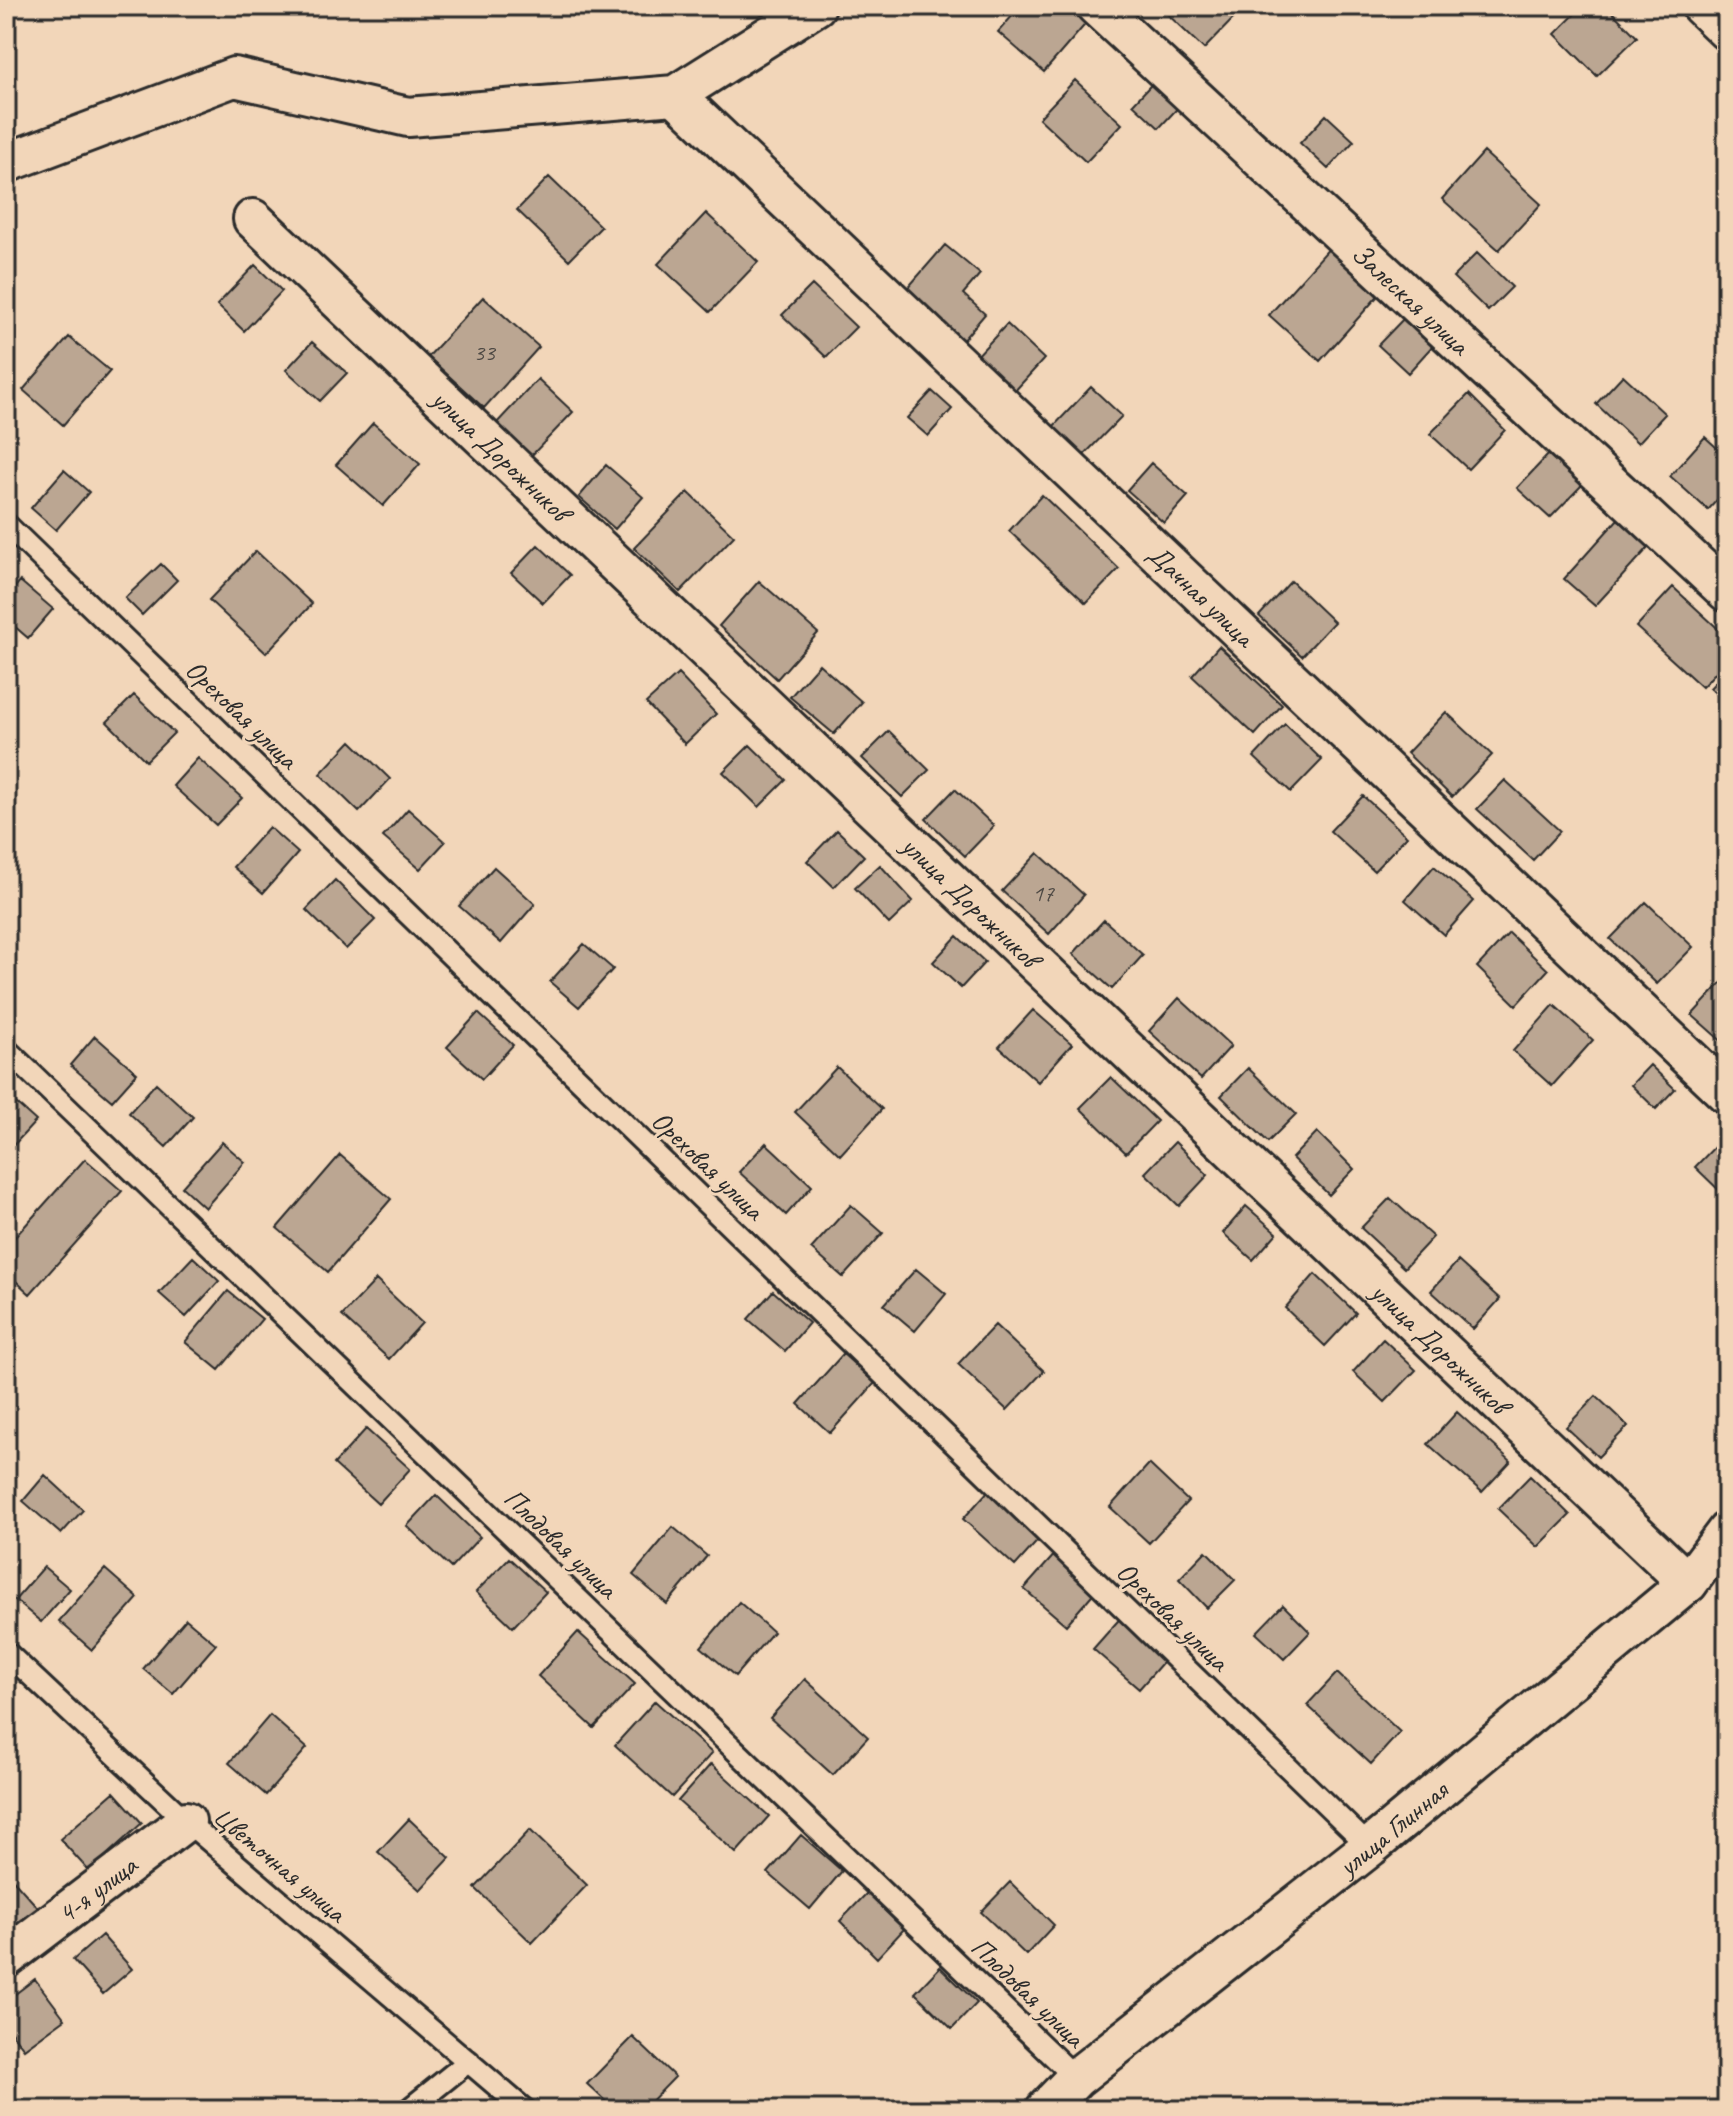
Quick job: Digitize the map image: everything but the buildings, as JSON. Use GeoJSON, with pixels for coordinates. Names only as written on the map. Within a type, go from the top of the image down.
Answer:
{"type":"FeatureCollection","features":[{"type":"Feature","properties":{"kind":"street"},"geometry":{"type":"LineString","coordinates":[[6,163],[234,77],[408,117],[675,95],[816,6]]}},
{"type":"Feature","properties":{"kind":"street","name":"Залеская улица"},"geometry":{"type":"LineString","coordinates":[[1096,6],[1727,592]]}},
{"type":"Feature","properties":{"kind":"street"},"geometry":{"type":"LineString","coordinates":[[1701,6],[1727,31]]}},
{"type":"Feature","properties":{"kind":"street","name":"Дачная улица"},"geometry":{"type":"LineString","coordinates":[[675,95],[1727,1094]]}},
{"type":"Feature","properties":{"kind":"street","name":"улица Дорожников"},"geometry":{"type":"LineString","coordinates":[[253,219],[1688,1583]]}},
{"type":"Feature","properties":{"kind":"street","name":"улица Глинная"},"geometry":{"type":"LineString","coordinates":[[1045,2110],[1076,2078],[1370,1847],[1688,1583],[1727,1531]]}},
{"type":"Feature","properties":{"kind":"street","name":"4-я улица"},"geometry":{"type":"LineString","coordinates":[[6,1958],[186,1821]]}},
{"type":"Feature","properties":{"kind":"lane","name":"Ореховая улица"},"geometry":{"type":"LineString","coordinates":[[6,524],[1370,1847]]}},
{"type":"Feature","properties":{"kind":"lane","name":"Плодовая улица"},"geometry":{"type":"LineString","coordinates":[[6,1049],[1076,2078]]}},
{"type":"Feature","properties":{"kind":"lane","name":"Цветочная улица"},"geometry":{"type":"LineString","coordinates":[[6,1652],[186,1821],[525,2110]]}},
{"type":"Feature","properties":{"kind":"lane"},"geometry":{"type":"LineString","coordinates":[[408,2110],[469,2061]]}}]}
